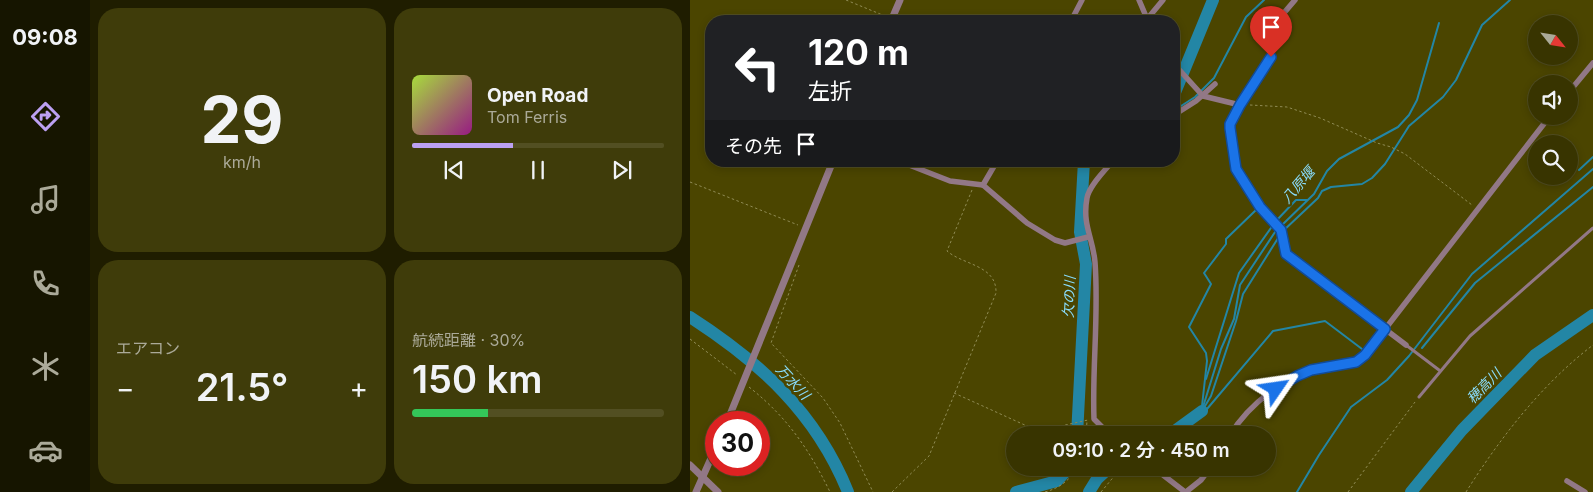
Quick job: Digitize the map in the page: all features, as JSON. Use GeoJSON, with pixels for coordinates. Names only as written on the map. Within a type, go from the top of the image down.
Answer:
{"type":"FeatureCollection","features":[{"type":"Feature","properties":{"kind":"street"},"geometry":{"type":"LineString","coordinates":[[894,15],[900,0]]}},
{"type":"Feature","properties":{"kind":"street"},"geometry":{"type":"LineString","coordinates":[[1074,15],[1082,0]]}},
{"type":"Feature","properties":{"kind":"street"},"geometry":{"type":"LineString","coordinates":[[1139,0],[1146,15]]}},
{"type":"Feature","properties":{"kind":"street"},"geometry":{"type":"LineString","coordinates":[[1152,15],[1163,0]]}},
{"type":"Feature","properties":{"kind":"street"},"geometry":{"type":"LineString","coordinates":[[1295,0],[1272,27],[1268,36],[1271,57],[1230,124],[1234,162],[1244,184],[1283,233],[1286,254],[1408,347]]}},
{"type":"Feature","properties":{"kind":"street"},"geometry":{"type":"LineString","coordinates":[[1578,81],[1593,63]]}},
{"type":"Feature","properties":{"kind":"street"},"geometry":{"type":"LineString","coordinates":[[1180,70],[1201,93],[1212,100],[1240,105]]}},
{"type":"Feature","properties":{"kind":"street"},"geometry":{"type":"LineString","coordinates":[[1180,111],[1215,84]]}},
{"type":"Feature","properties":{"kind":"street"},"geometry":{"type":"LineString","coordinates":[[1237,426],[1248,412],[1284,383],[1311,370],[1356,362],[1365,355],[1543,125]]}},
{"type":"Feature","properties":{"kind":"street"},"geometry":{"type":"LineString","coordinates":[[732,411],[831,167]]}},
{"type":"Feature","properties":{"kind":"street"},"geometry":{"type":"LineString","coordinates":[[914,167],[950,181],[983,185],[1012,211],[1047,236],[1061,242],[1087,237]]}},
{"type":"Feature","properties":{"kind":"street"},"geometry":{"type":"LineString","coordinates":[[983,185],[994,167]]}},
{"type":"Feature","properties":{"kind":"street"},"geometry":{"type":"LineString","coordinates":[[1100,426],[1094,420],[1096,356],[1095,264],[1085,224],[1087,196],[1108,167]]}},
{"type":"Feature","properties":{"kind":"street"},"geometry":{"type":"LineString","coordinates":[[690,465],[718,492]]}},
{"type":"Feature","properties":{"kind":"street"},"geometry":{"type":"LineString","coordinates":[[696,492],[705,473]]}},
{"type":"Feature","properties":{"kind":"street"},"geometry":{"type":"LineString","coordinates":[[1165,476],[1186,492],[1204,476]]}},
{"type":"Feature","properties":{"kind":"street"},"geometry":{"type":"LineString","coordinates":[[1568,481],[1585,492]]}},
{"type":"Feature","properties":{"kind":"lane"},"geometry":{"type":"LineString","coordinates":[[1419,397],[1439,370],[1470,336],[1593,228]]}},
{"type":"Feature","properties":{"kind":"lane"},"geometry":{"type":"LineString","coordinates":[[1408,347],[1439,370]]}},
{"type":"Feature","properties":{"kind":"path"},"geometry":{"type":"LineString","coordinates":[[846,0],[880,15]]}},
{"type":"Feature","properties":{"kind":"path"},"geometry":{"type":"LineString","coordinates":[[1240,105],[1286,107],[1320,118],[1377,143],[1391,146],[1405,154],[1477,209]]}},
{"type":"Feature","properties":{"kind":"path"},"geometry":{"type":"LineString","coordinates":[[690,182],[806,228]]}},
{"type":"Feature","properties":{"kind":"path"},"geometry":{"type":"LineString","coordinates":[[892,492],[929,456],[996,293],[995,285],[982,268],[947,251],[974,185]]}},
{"type":"Feature","properties":{"kind":"path"},"geometry":{"type":"LineString","coordinates":[[795,254],[799,258],[799,266],[770,344],[822,398],[840,423],[873,492]]}},
{"type":"Feature","properties":{"kind":"path"},"geometry":{"type":"LineString","coordinates":[[690,339],[745,380],[800,437],[830,492]]}},
{"type":"Feature","properties":{"kind":"path"},"geometry":{"type":"LineString","coordinates":[[1466,492],[1483,465],[1521,414],[1575,358],[1593,345]]}},
{"type":"Feature","properties":{"kind":"path"},"geometry":{"type":"LineString","coordinates":[[954,393],[1025,426]]}},
{"type":"Feature","properties":{"kind":"path"},"geometry":{"type":"LineString","coordinates":[[1348,492],[1419,397]]}},
{"type":"Feature","properties":{"kind":"path"},"geometry":{"type":"LineString","coordinates":[[1058,426],[1086,420],[1086,426]]}},
{"type":"Feature","properties":{"kind":"path"},"geometry":{"type":"LineString","coordinates":[[1045,492],[1056,489],[1070,476]]}},
{"type":"Feature","properties":{"kind":"path"},"geometry":{"type":"LineString","coordinates":[[1102,492],[1115,476]]}},
{"type":"Feature","properties":{"kind":"waterway","name":"欠の川"},"geometry":{"type":"LineString","coordinates":[[1180,80],[1213,0]]}},
{"type":"Feature","properties":{"kind":"waterway"},"geometry":{"type":"LineString","coordinates":[[1180,106],[1195,97],[1214,78],[1246,17],[1264,0]]}},
{"type":"Feature","properties":{"kind":"waterway"},"geometry":{"type":"LineString","coordinates":[[1283,231],[1318,198],[1322,191],[1331,187],[1362,184],[1372,178],[1385,164],[1409,126],[1443,97],[1456,80],[1482,25],[1510,0]]}},
{"type":"Feature","properties":{"kind":"waterway","name":"八原堰"},"geometry":{"type":"LineString","coordinates":[[1281,226],[1314,194],[1327,171],[1339,159],[1398,127],[1409,115],[1417,100],[1439,23]]}},
{"type":"Feature","properties":{"kind":"waterway"},"geometry":{"type":"LineString","coordinates":[[1579,170],[1593,157]]}},
{"type":"Feature","properties":{"kind":"waterway","name":"欠の川"},"geometry":{"type":"LineString","coordinates":[[1077,426],[1086,264],[1080,232],[1084,167]]}},
{"type":"Feature","properties":{"kind":"waterway"},"geometry":{"type":"LineString","coordinates":[[1297,492],[1351,407],[1387,380],[1409,356],[1472,274],[1593,169]]}},
{"type":"Feature","properties":{"kind":"waterway"},"geometry":{"type":"LineString","coordinates":[[1422,348],[1475,283],[1593,187]]}},
{"type":"Feature","properties":{"kind":"waterway"},"geometry":{"type":"LineString","coordinates":[[1276,221],[1296,200],[1307,200]]}},
{"type":"Feature","properties":{"kind":"waterway"},"geometry":{"type":"LineString","coordinates":[[1202,406],[1207,361],[1206,353],[1189,327],[1211,284],[1204,273],[1226,244],[1226,239],[1256,210]]}},
{"type":"Feature","properties":{"kind":"waterway"},"geometry":{"type":"LineString","coordinates":[[1206,379],[1239,273],[1273,225]]}},
{"type":"Feature","properties":{"kind":"waterway","name":"八原堰"},"geometry":{"type":"LineString","coordinates":[[1203,407],[1221,349],[1234,319],[1240,285],[1277,229]]}},
{"type":"Feature","properties":{"kind":"waterway","name":"八原堰"},"geometry":{"type":"LineString","coordinates":[[1202,411],[1211,396],[1243,294],[1280,235]]}},
{"type":"Feature","properties":{"kind":"waterway","name":"穂高川"},"geometry":{"type":"LineString","coordinates":[[1411,492],[1462,430],[1535,355],[1593,315]]}},
{"type":"Feature","properties":{"kind":"waterway","name":"万水川"},"geometry":{"type":"LineString","coordinates":[[690,317],[740,352],[783,392],[820,438],[848,492]]}},
{"type":"Feature","properties":{"kind":"waterway"},"geometry":{"type":"LineString","coordinates":[[1202,411],[1207,409],[1273,331],[1325,321],[1362,349]]}},
{"type":"Feature","properties":{"kind":"waterway","name":"八原堰"},"geometry":{"type":"LineString","coordinates":[[1181,426],[1202,411]]}},
{"type":"Feature","properties":{"kind":"waterway","name":"欠の川"},"geometry":{"type":"LineString","coordinates":[[1016,492],[1057,481],[1062,476]]}},
{"type":"Feature","properties":{"kind":"waterway","name":"八原堰"},"geometry":{"type":"LineString","coordinates":[[1089,492],[1100,476]]}},
{"type":"Feature","properties":{"kind":"route"},"geometry":{"type":"LineString","coordinates":[[1271,57],[1230,124],[1232,152],[1236,169],[1260,207],[1283,233],[1286,254],[1385,329],[1365,355],[1356,362],[1311,370],[1276,389]]}}]}
